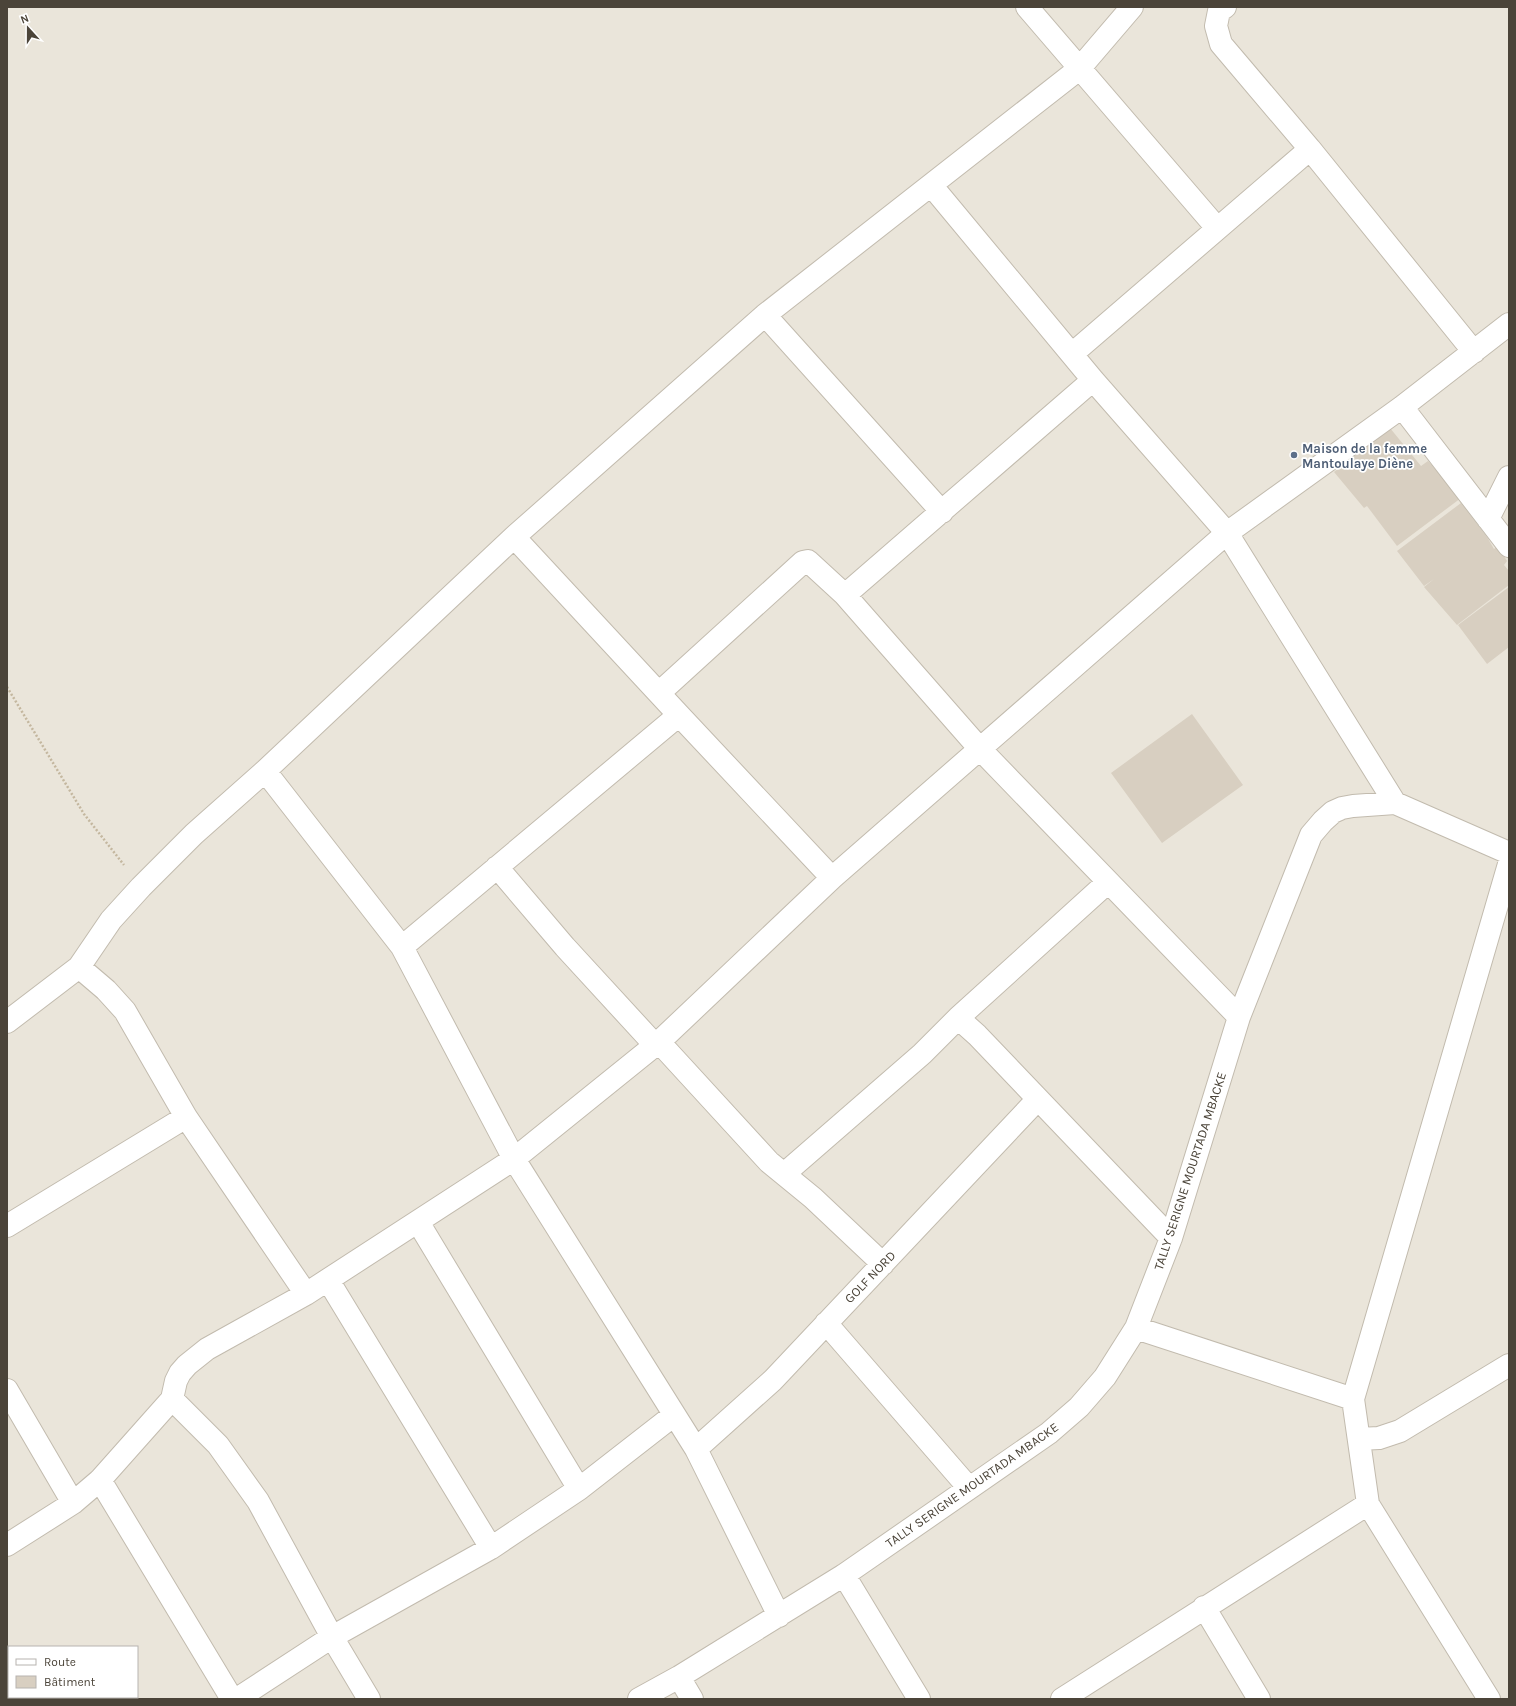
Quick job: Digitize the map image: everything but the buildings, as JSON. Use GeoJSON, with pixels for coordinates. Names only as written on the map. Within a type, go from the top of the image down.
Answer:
{"type":"FeatureCollection","features":[{"type":"Feature","properties":{"kind":"street"},"geometry":{"type":"LineString","coordinates":[[1027,7],[1218,228]]}},
{"type":"Feature","properties":{"kind":"street"},"geometry":{"type":"LineString","coordinates":[[7,1022],[79,967],[111,920],[141,886],[194,834],[265,771],[514,537],[765,315],[1079,69],[1132,7]]}},
{"type":"Feature","properties":{"kind":"street"},"geometry":{"type":"LineString","coordinates":[[1218,8],[1216,26],[1221,44],[1310,149],[1474,352]]}},
{"type":"Feature","properties":{"kind":"street"},"geometry":{"type":"LineString","coordinates":[[1072,354],[1310,149]]}},
{"type":"Feature","properties":{"kind":"street"},"geometry":{"type":"LineString","coordinates":[[931,184],[1093,380],[1227,532],[1395,803]]}},
{"type":"Feature","properties":{"kind":"street"},"geometry":{"type":"LineString","coordinates":[[765,315],[942,512]]}},
{"type":"Feature","properties":{"kind":"street"},"geometry":{"type":"LineString","coordinates":[[7,1545],[73,1503],[100,1480],[172,1399],[176,1381],[180,1373],[196,1357],[228,1337],[306,1294],[514,1159],[657,1043],[832,878],[1227,532],[1402,407],[1509,324]]}},
{"type":"Feature","properties":{"kind":"street"},"geometry":{"type":"LineString","coordinates":[[845,595],[1093,380]]}},
{"type":"Feature","properties":{"kind":"street"},"geometry":{"type":"LineString","coordinates":[[1402,407],[1509,546]]}},
{"type":"Feature","properties":{"kind":"street"},"geometry":{"type":"LineString","coordinates":[[1488,519],[1509,477]]}},
{"type":"Feature","properties":{"kind":"street"},"geometry":{"type":"LineString","coordinates":[[514,537],[832,878]]}},
{"type":"Feature","properties":{"kind":"street"},"geometry":{"type":"LineString","coordinates":[[659,693],[803,562],[808,561],[845,595],[980,749],[1239,1017]]}},
{"type":"Feature","properties":{"kind":"street"},"geometry":{"type":"LineString","coordinates":[[402,948],[679,715]]}},
{"type":"Feature","properties":{"kind":"street"},"geometry":{"type":"LineString","coordinates":[[265,771],[402,948],[514,1159],[696,1449],[779,1616]]}},
{"type":"Feature","properties":{"kind":"street","name":"TALLY SERIGNE MOURTADA MBACKE"},"geometry":{"type":"LineString","coordinates":[[639,1699],[679,1677],[844,1575],[1049,1433],[1079,1406],[1104,1378],[1136,1328],[1171,1238],[1239,1017],[1276,921],[1316,827],[1333,812],[1342,808],[1395,803],[1509,853]]}},
{"type":"Feature","properties":{"kind":"street"},"geometry":{"type":"LineString","coordinates":[[1489,1699],[1368,1504],[1353,1399],[1509,864]]}},
{"type":"Feature","properties":{"kind":"street"},"geometry":{"type":"LineString","coordinates":[[497,867],[565,947],[769,1162],[813,1198],[883,1264]]}},
{"type":"Feature","properties":{"kind":"street"},"geometry":{"type":"LineString","coordinates":[[784,1174],[922,1054],[958,1018],[1108,882]]}},
{"type":"Feature","properties":{"kind":"street"},"geometry":{"type":"LineString","coordinates":[[79,967],[106,990],[125,1011],[186,1117],[306,1294]]}},
{"type":"Feature","properties":{"kind":"street"},"geometry":{"type":"LineString","coordinates":[[958,1018],[977,1035],[1171,1238]]}},
{"type":"Feature","properties":{"kind":"street","name":"GOLF NORD"},"geometry":{"type":"LineString","coordinates":[[696,1449],[773,1380],[1038,1099]]}},
{"type":"Feature","properties":{"kind":"street"},"geometry":{"type":"LineString","coordinates":[[7,1226],[186,1117]]}},
{"type":"Feature","properties":{"kind":"street"},"geometry":{"type":"LineString","coordinates":[[418,1222],[579,1489]]}},
{"type":"Feature","properties":{"kind":"street"},"geometry":{"type":"LineString","coordinates":[[328,1280],[491,1548]]}},
{"type":"Feature","properties":{"kind":"street"},"geometry":{"type":"LineString","coordinates":[[826,1323],[969,1488]]}},
{"type":"Feature","properties":{"kind":"street"},"geometry":{"type":"LineString","coordinates":[[1136,1328],[1353,1399]]}},
{"type":"Feature","properties":{"kind":"street"},"geometry":{"type":"LineString","coordinates":[[1359,1439],[1379,1438],[1400,1431],[1509,1365]]}},
{"type":"Feature","properties":{"kind":"street"},"geometry":{"type":"LineString","coordinates":[[7,1390],[73,1503]]}},
{"type":"Feature","properties":{"kind":"street"},"geometry":{"type":"LineString","coordinates":[[172,1399],[218,1445],[258,1501],[332,1638],[369,1699]]}},
{"type":"Feature","properties":{"kind":"street"},"geometry":{"type":"LineString","coordinates":[[237,1699],[332,1638],[491,1548],[579,1489],[674,1415]]}},
{"type":"Feature","properties":{"kind":"street"},"geometry":{"type":"LineString","coordinates":[[100,1480],[232,1699]]}},
{"type":"Feature","properties":{"kind":"street"},"geometry":{"type":"LineString","coordinates":[[1062,1699],[1204,1607],[1368,1504]]}},
{"type":"Feature","properties":{"kind":"street"},"geometry":{"type":"LineString","coordinates":[[844,1575],[919,1699]]}},
{"type":"Feature","properties":{"kind":"street"},"geometry":{"type":"LineString","coordinates":[[1204,1607],[1259,1699]]}},
{"type":"Feature","properties":{"kind":"street"},"geometry":{"type":"LineString","coordinates":[[679,1677],[692,1699]]}},
{"type":"Feature","properties":{"kind":"path"},"geometry":{"type":"LineString","coordinates":[[7,687],[84,814],[141,886]]}},
{"type":"Feature","properties":{"kind":"shaded area"},"geometry":{"type":"Polygon","coordinates":[[[7,7],[1509,7],[1509,1699],[7,1699],[7,7]]]}},
{"type":"Feature","properties":{"kind":"place","name":"Maison de la femme Mantoulaye Diène"},"geometry":{"type":"Point","coordinates":[1294,455]}}]}
